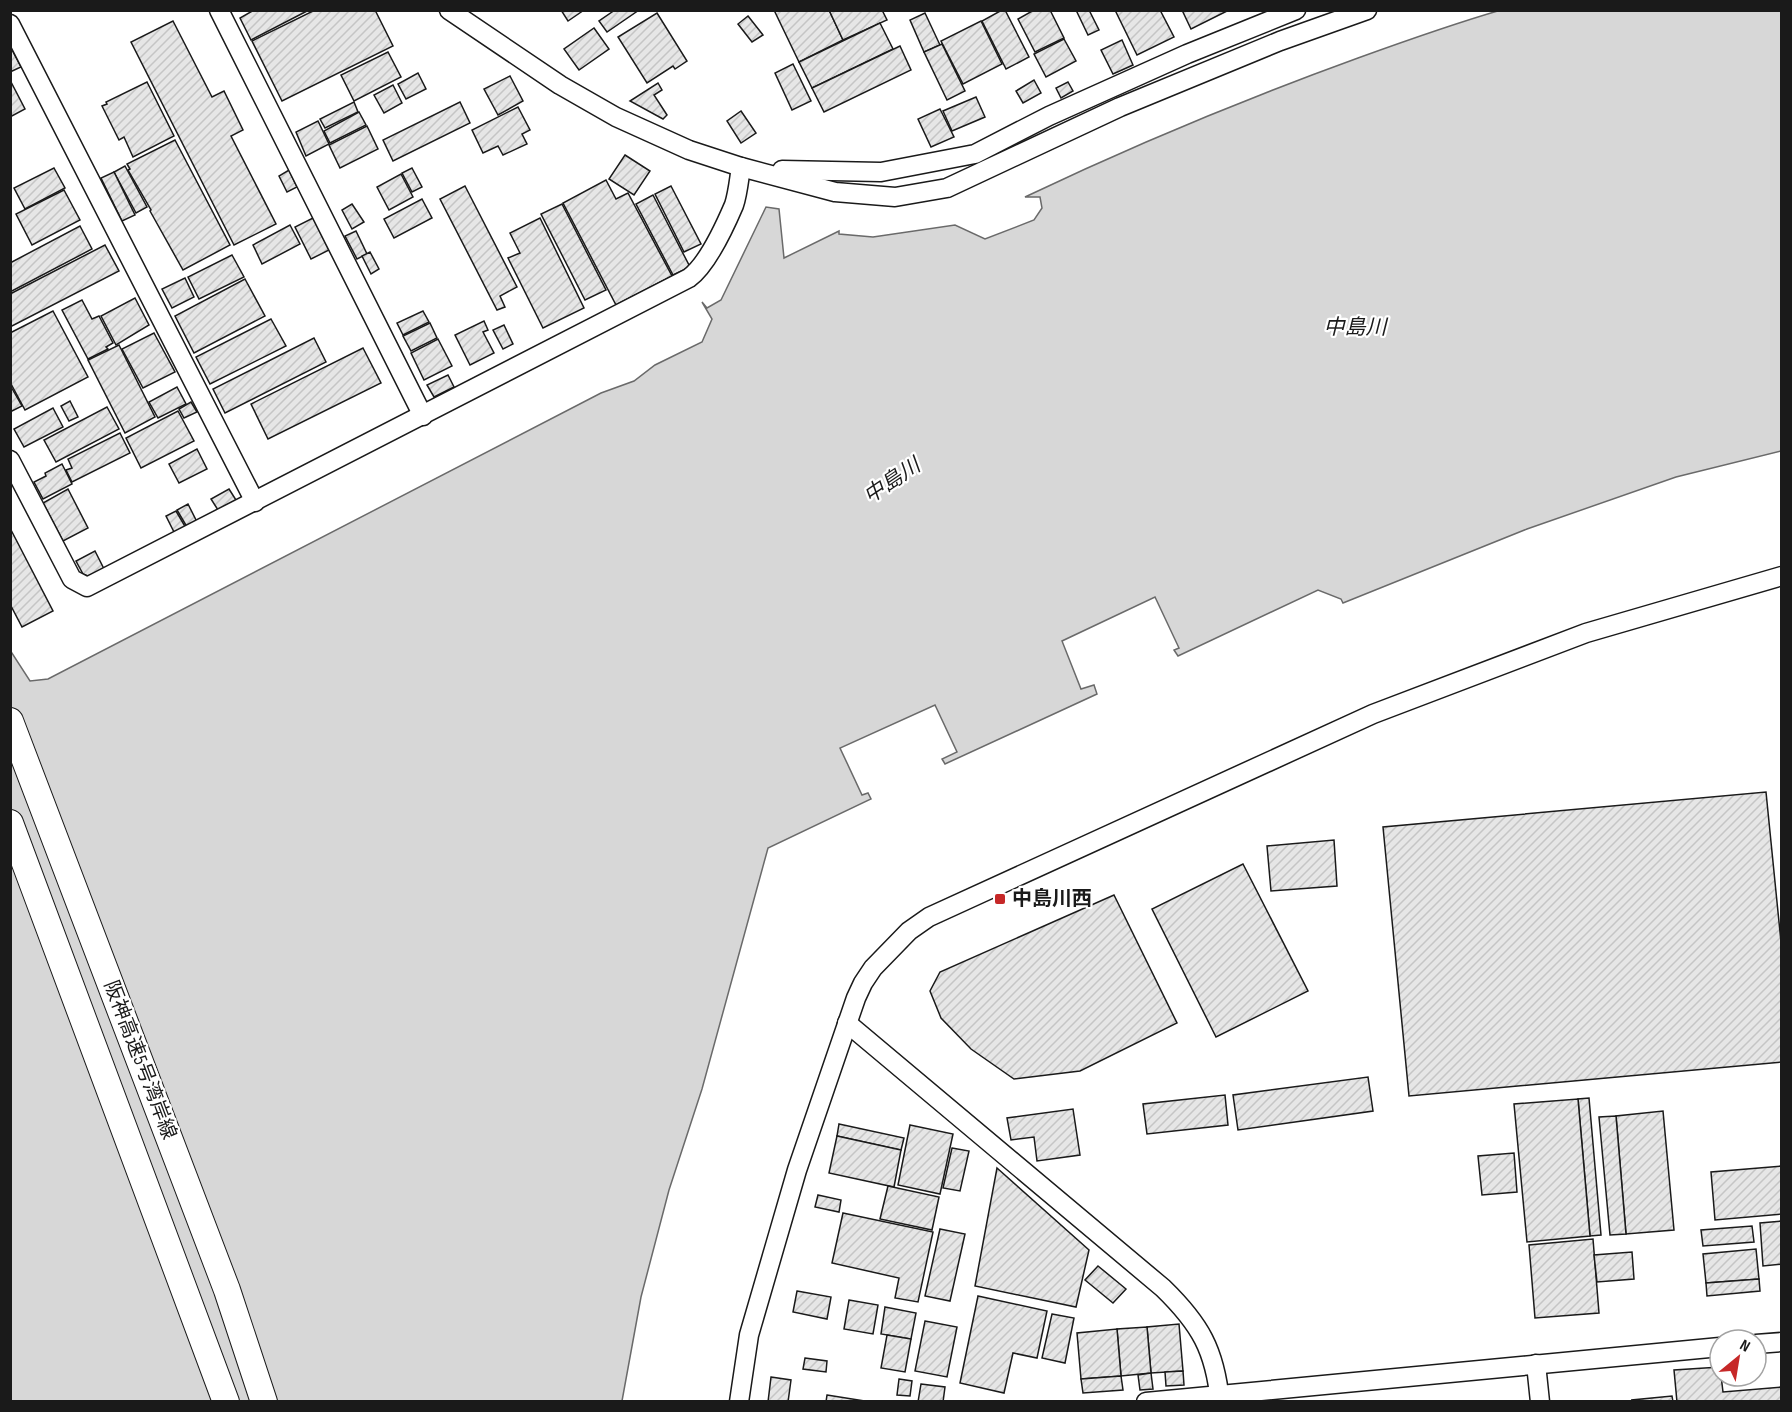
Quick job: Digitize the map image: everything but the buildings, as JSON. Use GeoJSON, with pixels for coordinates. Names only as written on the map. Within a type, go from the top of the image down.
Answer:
{"type":"FeatureCollection","features":[{"type":"Feature","properties":{"kind":"highway","name":"阪神高速5号湾岸線"},"geometry":{"type":"LineString","coordinates":[[10,721],[227,1290],[264,1401]]}},
{"type":"Feature","properties":{"kind":"highway","name":"阪神高速5号湾岸線"},"geometry":{"type":"LineString","coordinates":[[10,823],[226,1401]]}},
{"type":"Feature","properties":{"kind":"street"},"geometry":{"type":"LineString","coordinates":[[219,10],[423,417]]}},
{"type":"Feature","properties":{"kind":"street"},"geometry":{"type":"LineString","coordinates":[[449,10],[560,85],[616,117],[688,150],[835,192],[895,196],[947,188],[1120,107],[1280,40],[1367,10]]}},
{"type":"Feature","properties":{"kind":"street"},"geometry":{"type":"LineString","coordinates":[[741,167],[812,172],[881,172],[975,154],[1049,116],[1187,54],[1296,10]]}},
{"type":"Feature","properties":{"kind":"street"},"geometry":{"type":"LineString","coordinates":[[10,24],[255,502]]}},
{"type":"Feature","properties":{"kind":"street"},"geometry":{"type":"LineString","coordinates":[[10,460],[72,579],[87,587],[423,417],[689,278],[698,272],[706,260],[734,203],[741,167]]}},
{"type":"Feature","properties":{"kind":"street"},"geometry":{"type":"LineString","coordinates":[[738,1401],[749,1335],[797,1170],[847,1023],[862,983],[873,968],[909,931],[929,917],[1373,714],[1586,633],[1782,576]]}},
{"type":"Feature","properties":{"kind":"street"},"geometry":{"type":"LineString","coordinates":[[847,1023],[1163,1288],[1186,1311],[1203,1335],[1210,1353],[1219,1398]]}},
{"type":"Feature","properties":{"kind":"street"},"geometry":{"type":"LineString","coordinates":[[1146,1401],[1219,1398],[1708,1348]]}},
{"type":"Feature","properties":{"kind":"street"},"geometry":{"type":"LineString","coordinates":[[1536,1364],[1540,1401]]}},
{"type":"Feature","properties":{"kind":"water","name":"中島川"},"geometry":{"type":"Polygon","coordinates":[[[1501,10],[1781,11],[1781,451],[1676,477],[1527,529],[1343,603],[1341,599],[1318,590],[1178,656],[1174,650],[1179,648],[1155,597],[1062,641],[1081,689],[1094,685],[1097,694],[945,764],[942,759],[957,752],[935,705],[840,748],[862,795],[868,793],[871,799],[768,848],[702,1089],[669,1190],[641,1297],[622,1401],[11,1401],[10,650],[30,681],[48,679],[601,393],[634,381],[655,365],[702,342],[712,319],[702,302],[707,308],[721,300],[766,207],[779,209],[784,258],[839,231],[839,234],[873,237],[955,225],[985,239],[1034,220],[1042,208],[1040,197],[1025,197],[1107,159],[1190,123],[1316,74],[1429,33],[1501,10]]]}},
{"type":"Feature","properties":{"kind":"place","name":"中島川西"},"geometry":{"type":"Point","coordinates":[1000,899]}}]}
